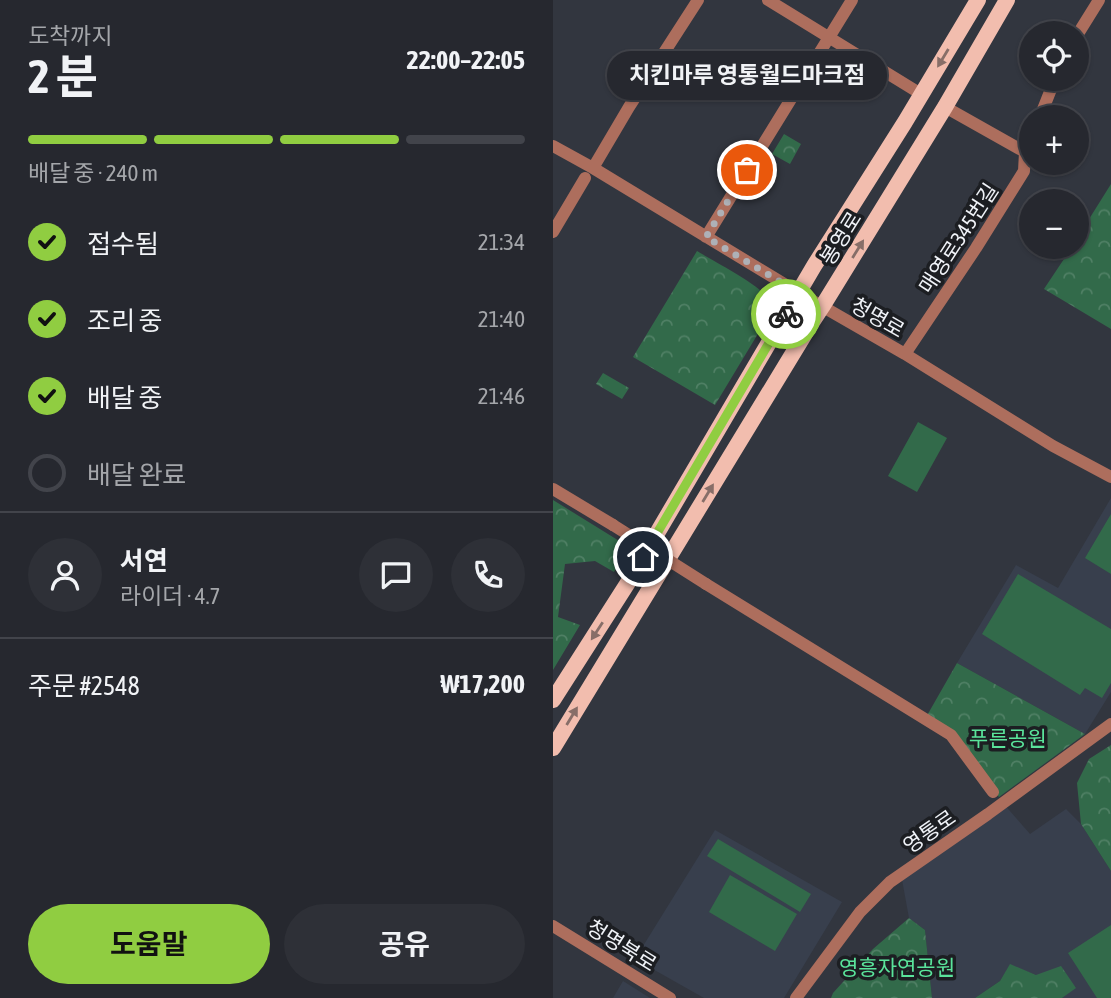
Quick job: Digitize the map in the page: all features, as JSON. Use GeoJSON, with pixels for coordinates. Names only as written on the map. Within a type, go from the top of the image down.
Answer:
{"type":"FeatureCollection","features":[{"type":"Feature","properties":{"kind":"main road","name":"봉영로"},"geometry":{"type":"LineString","coordinates":[[553,700],[629,581],[814,266],[978,0]]}},
{"type":"Feature","properties":{"kind":"main road","name":"봉영로"},"geometry":{"type":"LineString","coordinates":[[553,748],[945,107],[1007,0]]}},
{"type":"Feature","properties":{"kind":"street"},"geometry":{"type":"LineString","coordinates":[[553,232],[698,0]]}},
{"type":"Feature","properties":{"kind":"street"},"geometry":{"type":"LineString","coordinates":[[768,0],[921,94]]}},
{"type":"Feature","properties":{"kind":"street"},"geometry":{"type":"LineString","coordinates":[[706,237],[852,0]]}},
{"type":"Feature","properties":{"kind":"street"},"geometry":{"type":"LineString","coordinates":[[1086,21],[1099,0]]}},
{"type":"Feature","properties":{"kind":"street"},"geometry":{"type":"LineString","coordinates":[[945,107],[1019,149]]}},
{"type":"Feature","properties":{"kind":"street","name":"청명로"},"geometry":{"type":"LineString","coordinates":[[553,146],[589,173],[706,237],[905,354],[1053,446],[1111,477]]}},
{"type":"Feature","properties":{"kind":"street","name":"매영로345번길"},"geometry":{"type":"LineString","coordinates":[[905,354],[1021,175]]}},
{"type":"Feature","properties":{"kind":"street"},"geometry":{"type":"LineString","coordinates":[[553,489],[951,735],[993,792]]}},
{"type":"Feature","properties":{"kind":"street","name":"영통로"},"geometry":{"type":"LineString","coordinates":[[796,998],[860,912],[890,882],[1111,724]]}},
{"type":"Feature","properties":{"kind":"street","name":"청명북로"},"geometry":{"type":"LineString","coordinates":[[553,926],[670,998]]}},
{"type":"Feature","properties":{"kind":"shaded area"},"geometry":{"type":"Polygon","coordinates":[[[1111,498],[1111,692],[1085,734],[957,663],[1016,565],[1058,588],[1111,498]]]}},
{"type":"Feature","properties":{"kind":"shaded area"},"geometry":{"type":"Polygon","coordinates":[[[1003,803],[1030,834],[1066,809],[1081,824],[1111,871],[1111,998],[1062,998],[1076,987],[1010,965],[1000,981],[975,998],[932,998],[925,930],[909,918],[901,874],[1003,803]]]}},
{"type":"Feature","properties":{"kind":"shaded area"},"geometry":{"type":"Polygon","coordinates":[[[715,830],[842,902],[784,998],[704,998],[635,959],[715,830]]]}},
{"type":"Feature","properties":{"kind":"shaded area"},"geometry":{"type":"Polygon","coordinates":[[[623,981],[650,998],[613,998],[623,981]]]}},
{"type":"Feature","properties":{"kind":"green space"},"geometry":{"type":"Polygon","coordinates":[[[784,134],[801,144],[790,164],[772,154],[784,134]]]}},
{"type":"Feature","properties":{"kind":"green space"},"geometry":{"type":"Polygon","coordinates":[[[1111,184],[1111,329],[1044,289],[1064,259],[1089,259],[1089,219],[1111,184]]]}},
{"type":"Feature","properties":{"kind":"green space"},"geometry":{"type":"Polygon","coordinates":[[[697,251],[754,285],[769,302],[765,322],[715,405],[633,357],[697,251]]]}},
{"type":"Feature","properties":{"kind":"green space"},"geometry":{"type":"Polygon","coordinates":[[[603,373],[629,388],[622,399],[596,384],[603,373]]]}},
{"type":"Feature","properties":{"kind":"green space"},"geometry":{"type":"Polygon","coordinates":[[[918,422],[947,438],[917,492],[888,476],[918,422]]]}},
{"type":"Feature","properties":{"kind":"green space"},"geometry":{"type":"Polygon","coordinates":[[[553,500],[629,547],[614,572],[595,561],[565,564],[558,617],[580,625],[553,670],[553,500]]]}},
{"type":"Feature","properties":{"kind":"green space"},"geometry":{"type":"Polygon","coordinates":[[[1111,514],[1111,574],[1085,558],[1111,514]]]}},
{"type":"Feature","properties":{"kind":"green space"},"geometry":{"type":"Polygon","coordinates":[[[1018,574],[1111,629],[1111,683],[1102,698],[1085,688],[1080,695],[982,634],[1018,574]]]}},
{"type":"Feature","properties":{"kind":"green space","name":"푸른공원"},"geometry":{"type":"Polygon","coordinates":[[[957,663],[1085,734],[999,797],[951,735],[925,719],[957,663]]]}},
{"type":"Feature","properties":{"kind":"green space"},"geometry":{"type":"Polygon","coordinates":[[[1111,745],[1111,871],[1081,824],[1077,783],[1089,759],[1111,745]]]}},
{"type":"Feature","properties":{"kind":"green space"},"geometry":{"type":"Polygon","coordinates":[[[718,839],[811,894],[800,912],[707,856],[718,839]]]}},
{"type":"Feature","properties":{"kind":"green space"},"geometry":{"type":"Polygon","coordinates":[[[730,875],[797,914],[775,951],[709,912],[730,875]]]}},
{"type":"Feature","properties":{"kind":"green space","name":"영흥자연공원"},"geometry":{"type":"Polygon","coordinates":[[[909,918],[925,930],[932,998],[831,998],[873,949],[909,918]]]}},
{"type":"Feature","properties":{"kind":"green space"},"geometry":{"type":"Polygon","coordinates":[[[1111,925],[1111,998],[1097,998],[1068,953],[1111,925]]]}},
{"type":"Feature","properties":{"kind":"green space","name":"영흥자연공원"},"geometry":{"type":"Polygon","coordinates":[[[1010,964],[1036,975],[1061,966],[1076,988],[1062,998],[975,998],[1000,981],[1010,964]]]}},
{"type":"Feature","properties":{"kind":"way so far"},"geometry":{"type":"LineString","coordinates":[[747,170],[706,237],[799,293],[786,314]]}},
{"type":"Feature","properties":{"kind":"place","name":"치킨마루 영통월드마크점"},"geometry":{"type":"Point","coordinates":[747,170]}},
{"type":"Feature","properties":{"kind":"route"},"geometry":{"type":"LineString","coordinates":[[643,557],[786,314]]}}]}
